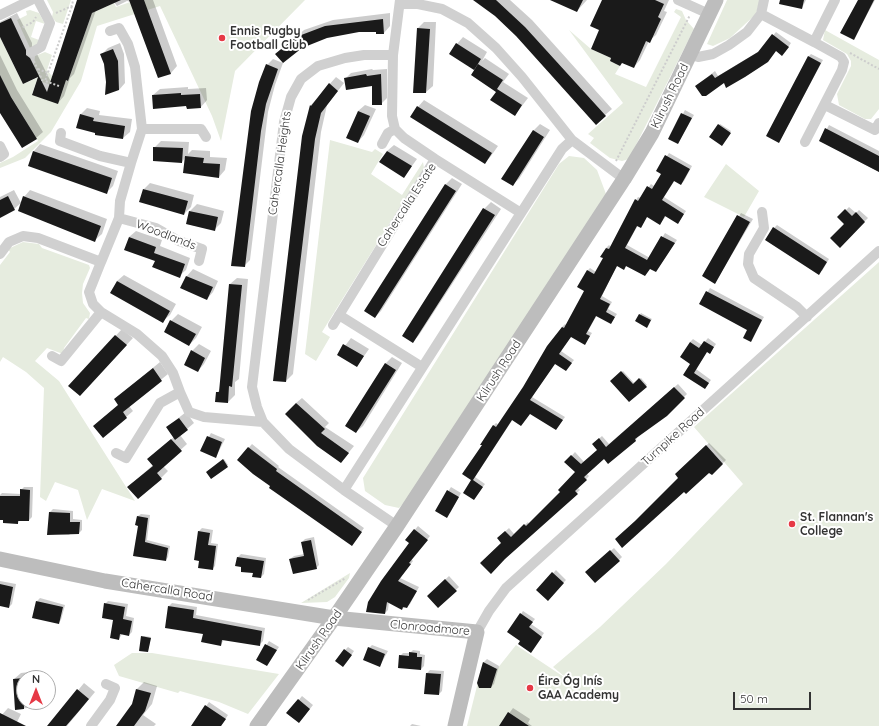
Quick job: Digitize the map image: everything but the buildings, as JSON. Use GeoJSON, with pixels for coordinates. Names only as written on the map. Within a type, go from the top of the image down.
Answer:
{"type":"FeatureCollection","features":[{"type":"Feature","properties":{"kind":"main road","name":"Kilrush Road"},"geometry":{"type":"LineString","coordinates":[[257,726],[397,526],[624,179],[652,132],[716,0]]}},
{"type":"Feature","properties":{"kind":"main road","name":"Cahercalla Road"},"geometry":{"type":"LineString","coordinates":[[0,559],[105,581],[334,618]]}},
{"type":"Feature","properties":{"kind":"main road","name":"Clonroadmore"},"geometry":{"type":"LineString","coordinates":[[334,618],[477,632],[455,726]]}},
{"type":"Feature","properties":{"kind":"street"},"geometry":{"type":"LineString","coordinates":[[5,12],[31,0]]}},
{"type":"Feature","properties":{"kind":"street"},"geometry":{"type":"LineString","coordinates":[[31,52],[42,47],[50,23],[38,0]]}},
{"type":"Feature","properties":{"kind":"street"},"geometry":{"type":"LineString","coordinates":[[678,0],[709,14]]}},
{"type":"Feature","properties":{"kind":"street"},"geometry":{"type":"LineString","coordinates":[[690,56],[698,57],[713,54],[747,32],[761,14],[764,0]]}},
{"type":"Feature","properties":{"kind":"street"},"geometry":{"type":"LineString","coordinates":[[814,42],[835,0]]}},
{"type":"Feature","properties":{"kind":"street"},"geometry":{"type":"LineString","coordinates":[[435,159],[404,138],[395,129],[392,116],[393,55],[400,2],[442,9],[468,23],[496,48],[522,77],[572,140],[624,179]]}},
{"type":"Feature","properties":{"kind":"street"},"geometry":{"type":"LineString","coordinates":[[761,14],[841,57],[844,62],[825,105],[805,142]]}},
{"type":"Feature","properties":{"kind":"street"},"geometry":{"type":"LineString","coordinates":[[110,31],[119,28],[128,44],[135,67],[142,129],[120,201],[119,218],[89,292],[93,304],[101,312],[137,334],[162,356],[173,373],[189,412],[204,417],[263,422],[289,449],[344,490],[397,526]]}},
{"type":"Feature","properties":{"kind":"street","name":"Cahercalla Heights"},"geometry":{"type":"LineString","coordinates":[[263,422],[257,407],[252,387],[284,122],[291,97],[301,79],[318,66],[345,58],[393,55]]}},
{"type":"Feature","properties":{"kind":"street"},"geometry":{"type":"LineString","coordinates":[[825,105],[878,128]]}},
{"type":"Feature","properties":{"kind":"street"},"geometry":{"type":"LineString","coordinates":[[142,129],[201,129],[206,137]]}},
{"type":"Feature","properties":{"kind":"street"},"geometry":{"type":"LineString","coordinates":[[382,144],[388,133],[395,129]]}},
{"type":"Feature","properties":{"kind":"street"},"geometry":{"type":"LineString","coordinates":[[61,133],[60,141],[100,156],[131,163]]}},
{"type":"Feature","properties":{"kind":"street"},"geometry":{"type":"LineString","coordinates":[[344,490],[562,149],[572,140]]}},
{"type":"Feature","properties":{"kind":"street"},"geometry":{"type":"LineString","coordinates":[[0,146],[4,154],[0,157]]}},
{"type":"Feature","properties":{"kind":"street","name":"Cahercalla Estate"},"geometry":{"type":"LineString","coordinates":[[333,325],[435,159],[521,213]]}},
{"type":"Feature","properties":{"kind":"street"},"geometry":{"type":"LineString","coordinates":[[762,212],[764,228],[749,254],[748,264],[754,278],[797,307],[807,317]]}},
{"type":"Feature","properties":{"kind":"street","name":"Woodlands"},"geometry":{"type":"LineString","coordinates":[[119,218],[156,228],[179,241],[202,249],[199,261]]}},
{"type":"Feature","properties":{"kind":"street"},"geometry":{"type":"LineString","coordinates":[[0,254],[9,242],[23,236],[38,238],[101,262]]}},
{"type":"Feature","properties":{"kind":"street","name":"Turnpike Road"},"geometry":{"type":"LineString","coordinates":[[477,632],[489,611],[506,588],[879,251]]}},
{"type":"Feature","properties":{"kind":"street"},"geometry":{"type":"LineString","coordinates":[[52,356],[62,361],[101,312]]}},
{"type":"Feature","properties":{"kind":"street"},"geometry":{"type":"LineString","coordinates":[[339,315],[422,367]]}},
{"type":"Feature","properties":{"kind":"street"},"geometry":{"type":"LineString","coordinates":[[116,453],[126,458],[160,403],[180,392]]}},
{"type":"Feature","properties":{"kind":"street"},"geometry":{"type":"LineString","coordinates":[[91,726],[110,700],[115,688],[106,684]]}},
{"type":"Feature","properties":{"kind":"path"},"geometry":{"type":"LineString","coordinates":[[45,81],[72,6]]}},
{"type":"Feature","properties":{"kind":"path"},"geometry":{"type":"LineString","coordinates":[[612,170],[694,7]]}},
{"type":"Feature","properties":{"kind":"path"},"geometry":{"type":"LineString","coordinates":[[5,12],[31,52],[42,80],[59,86]]}},
{"type":"Feature","properties":{"kind":"path"},"geometry":{"type":"LineString","coordinates":[[49,56],[54,57]]}},
{"type":"Feature","properties":{"kind":"path"},"geometry":{"type":"LineString","coordinates":[[38,69],[48,73]]}},
{"type":"Feature","properties":{"kind":"path"},"geometry":{"type":"LineString","coordinates":[[302,612],[305,602],[353,574]]}},
{"type":"Feature","properties":{"kind":"shaded area"},"geometry":{"type":"Polygon","coordinates":[[[47,0],[71,0],[63,24],[56,22],[52,17],[53,12],[47,0]]]}},
{"type":"Feature","properties":{"kind":"shaded area","name":"Ennis Rugby Football Club"},"geometry":{"type":"Polygon","coordinates":[[[136,0],[305,0],[235,71],[221,141],[212,116],[160,6],[97,26],[81,81],[51,132],[25,158],[0,168],[0,163],[13,157],[38,141],[10,95],[0,75],[0,37],[23,84],[39,77],[34,65],[35,56],[45,52],[52,55],[47,70],[52,76],[68,81],[92,13],[114,3],[116,7],[136,0]],[[37,80],[32,94],[45,99],[63,89],[37,80]]]}},
{"type":"Feature","properties":{"kind":"shaded area"},"geometry":{"type":"Polygon","coordinates":[[[727,0],[760,0],[756,14],[730,38],[713,46],[707,44],[727,0]]]}},
{"type":"Feature","properties":{"kind":"shaded area"},"geometry":{"type":"Polygon","coordinates":[[[676,9],[682,11],[686,20],[694,29],[629,159],[622,161],[610,158],[590,143],[594,138],[588,134],[623,103],[569,30],[591,49],[611,58],[610,61],[620,66],[615,74],[646,87],[681,17],[674,12],[676,9]]]}},
{"type":"Feature","properties":{"kind":"shaded area"},"geometry":{"type":"Polygon","coordinates":[[[30,10],[39,13],[45,24],[36,21],[31,37],[39,40],[38,44],[30,48],[17,20],[27,15],[26,11],[30,10]]]}},
{"type":"Feature","properties":{"kind":"shaded area"},"geometry":{"type":"Polygon","coordinates":[[[825,30],[879,60],[879,109],[871,119],[865,119],[839,105],[837,94],[851,66],[851,61],[847,54],[823,40],[825,30]]]}},
{"type":"Feature","properties":{"kind":"shaded area"},"geometry":{"type":"Polygon","coordinates":[[[330,140],[372,152],[375,149],[383,154],[371,174],[402,195],[423,162],[424,168],[322,332],[330,337],[316,361],[305,354],[330,140]]]}},
{"type":"Feature","properties":{"kind":"shaded area"},"geometry":{"type":"Polygon","coordinates":[[[569,156],[584,158],[597,170],[606,194],[404,503],[399,508],[385,505],[365,491],[363,478],[559,164],[569,156]]]}},
{"type":"Feature","properties":{"kind":"shaded area"},"geometry":{"type":"Polygon","coordinates":[[[726,164],[759,191],[744,217],[704,197],[726,164]]]}},
{"type":"Feature","properties":{"kind":"shaded area"},"geometry":{"type":"Polygon","coordinates":[[[23,242],[39,244],[42,248],[89,265],[90,268],[83,284],[82,293],[83,303],[90,313],[89,319],[86,318],[64,348],[63,354],[47,348],[35,361],[59,381],[135,501],[102,489],[87,520],[78,490],[55,482],[46,501],[40,497],[44,388],[26,372],[3,357],[0,362],[0,265],[10,252],[8,249],[23,242]]]}},
{"type":"Feature","properties":{"kind":"shaded area","name":"St. Flannan's College"},"geometry":{"type":"Polygon","coordinates":[[[879,262],[879,726],[467,726],[483,662],[497,669],[516,645],[570,681],[553,667],[600,627],[666,564],[743,484],[694,427],[879,262]]]}},
{"type":"Feature","properties":{"kind":"shaded area"},"geometry":{"type":"Polygon","coordinates":[[[350,573],[349,578],[335,597],[327,602],[301,603],[350,573]]]}},
{"type":"Feature","properties":{"kind":"shaded area"},"geometry":{"type":"Polygon","coordinates":[[[132,653],[152,653],[279,674],[248,714],[219,702],[180,691],[178,693],[119,676],[114,665],[132,653]]]}},
{"type":"Feature","properties":{"kind":"place","name":"Ennis Rugby Football Club"},"geometry":{"type":"Point","coordinates":[222,38]}},
{"type":"Feature","properties":{"kind":"place","name":"St. Flannan's College"},"geometry":{"type":"Point","coordinates":[792,524]}},
{"type":"Feature","properties":{"kind":"place","name":"Éire Óg Inís GAA Academy"},"geometry":{"type":"Point","coordinates":[530,688]}}]}
